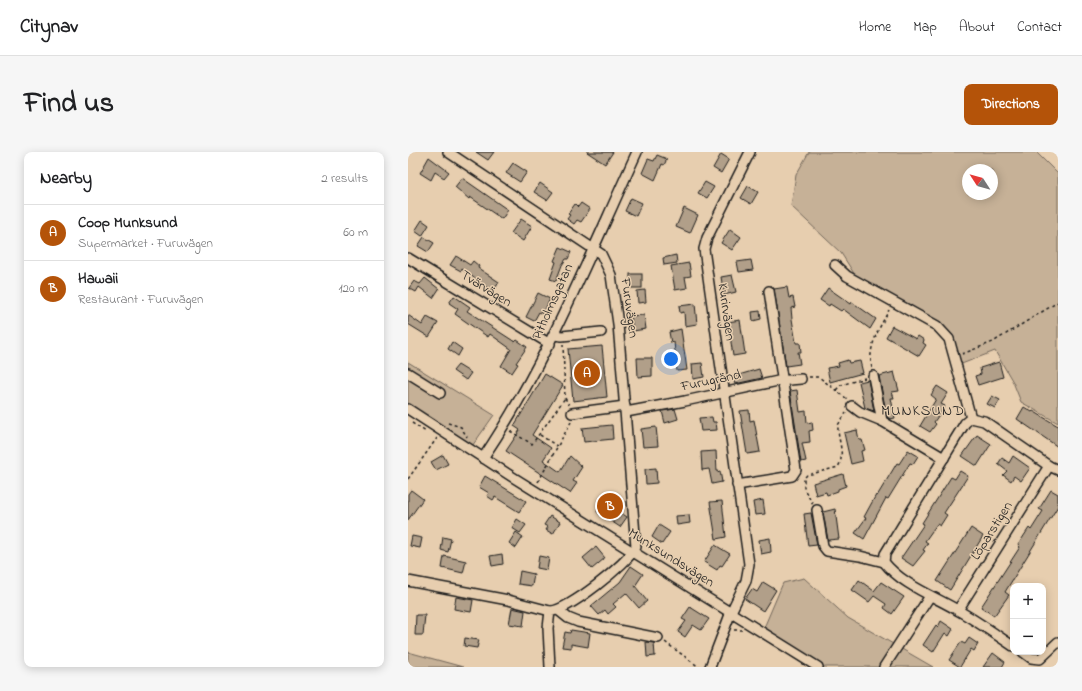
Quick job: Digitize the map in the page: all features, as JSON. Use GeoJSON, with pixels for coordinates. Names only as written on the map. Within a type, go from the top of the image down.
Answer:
{"type":"FeatureCollection","features":[{"type":"Feature","properties":{"kind":"street","name":"Furuvägen"},"geometry":{"type":"LineString","coordinates":[[448,152],[601,254],[611,275],[618,324],[626,409],[636,542],[634,551]]}},
{"type":"Feature","properties":{"kind":"street","name":"Pitholmsgatan"},"geometry":{"type":"LineString","coordinates":[[483,458],[527,389],[550,344],[558,335],[593,248],[636,152]]}},
{"type":"Feature","properties":{"kind":"street","name":"Kurirvägen"},"geometry":{"type":"LineString","coordinates":[[710,667],[731,612],[743,590],[749,573],[749,564],[704,249],[707,238],[750,152]]}},
{"type":"Feature","properties":{"kind":"street","name":"Tvärvägen"},"geometry":{"type":"LineString","coordinates":[[408,258],[550,344]]}},
{"type":"Feature","properties":{"kind":"street"},"geometry":{"type":"LineString","coordinates":[[835,265],[847,276],[937,326],[946,334],[955,358],[972,418]]}},
{"type":"Feature","properties":{"kind":"street"},"geometry":{"type":"LineString","coordinates":[[737,485],[792,476],[796,470],[770,291]]}},
{"type":"Feature","properties":{"kind":"street"},"geometry":{"type":"LineString","coordinates":[[558,335],[601,332]]}},
{"type":"Feature","properties":{"kind":"street"},"geometry":{"type":"LineString","coordinates":[[408,373],[440,393]]}},
{"type":"Feature","properties":{"kind":"street"},"geometry":{"type":"LineString","coordinates":[[873,376],[882,421]]}},
{"type":"Feature","properties":{"kind":"street","name":"Furugränd"},"geometry":{"type":"LineString","coordinates":[[572,413],[626,409],[724,393],[782,380],[802,379]]}},
{"type":"Feature","properties":{"kind":"street"},"geometry":{"type":"LineString","coordinates":[[852,406],[860,412],[882,421],[944,458]]}},
{"type":"Feature","properties":{"kind":"street","name":"Munksundsvägen"},"geometry":{"type":"LineString","coordinates":[[408,409],[533,490],[634,551],[818,667]]}},
{"type":"Feature","properties":{"kind":"street"},"geometry":{"type":"LineString","coordinates":[[884,562],[885,554],[944,458],[966,424],[972,418]]}},
{"type":"Feature","properties":{"kind":"street"},"geometry":{"type":"LineString","coordinates":[[972,418],[984,421],[1049,466],[1058,470]]}},
{"type":"Feature","properties":{"kind":"street","name":"Löparstigen"},"geometry":{"type":"LineString","coordinates":[[958,610],[1049,466]]}},
{"type":"Feature","properties":{"kind":"street"},"geometry":{"type":"LineString","coordinates":[[817,510],[823,546],[827,551],[884,562],[890,570],[930,596],[958,610],[1010,644]]}},
{"type":"Feature","properties":{"kind":"street"},"geometry":{"type":"LineString","coordinates":[[550,667],[548,628],[554,611],[608,576],[626,561],[634,551]]}},
{"type":"Feature","properties":{"kind":"street"},"geometry":{"type":"LineString","coordinates":[[408,581],[508,600],[554,611],[578,622],[658,638]]}},
{"type":"Feature","properties":{"kind":"street"},"geometry":{"type":"LineString","coordinates":[[884,667],[930,596]]}},
{"type":"Feature","properties":{"kind":"street"},"geometry":{"type":"LineString","coordinates":[[1046,653],[1058,642]]}},
{"type":"Feature","properties":{"kind":"street"},"geometry":{"type":"LineString","coordinates":[[1027,655],[1031,658],[1040,659],[1044,655]]}},
{"type":"Feature","properties":{"kind":"path"},"geometry":{"type":"LineString","coordinates":[[836,390],[841,385],[873,376],[870,356],[872,346],[893,302]]}},
{"type":"Feature","properties":{"kind":"path"},"geometry":{"type":"LineString","coordinates":[[955,358],[993,342],[1058,302]]}},
{"type":"Feature","properties":{"kind":"path"},"geometry":{"type":"LineString","coordinates":[[533,490],[570,424],[572,413],[565,398],[565,359],[558,335]]}},
{"type":"Feature","properties":{"kind":"path"},"geometry":{"type":"LineString","coordinates":[[802,379],[819,377],[836,390],[852,406],[838,425],[841,445],[841,463],[838,467],[807,475],[804,478],[804,489],[817,510]]}},
{"type":"Feature","properties":{"kind":"path"},"geometry":{"type":"LineString","coordinates":[[504,427],[532,444],[540,435],[565,398]]}},
{"type":"Feature","properties":{"kind":"path"},"geometry":{"type":"LineString","coordinates":[[448,423],[463,429],[469,441]]}},
{"type":"Feature","properties":{"kind":"path"},"geometry":{"type":"LineString","coordinates":[[540,435],[557,446]]}},
{"type":"Feature","properties":{"kind":"path"},"geometry":{"type":"LineString","coordinates":[[408,478],[437,438]]}},
{"type":"Feature","properties":{"kind":"path"},"geometry":{"type":"LineString","coordinates":[[658,638],[699,667]]}},
{"type":"Feature","properties":{"kind":"shaded area"},"geometry":{"type":"Polygon","coordinates":[[[809,152],[1036,152],[1058,174],[1058,423],[1021,402],[1013,382],[995,351],[959,365],[953,351],[929,322],[855,275],[841,253],[791,206],[796,175],[809,152]]]}},
{"type":"Feature","properties":{"kind":"shaded area"},"geometry":{"type":"Polygon","coordinates":[[[408,362],[494,415],[470,449],[408,413],[408,362]]]}},
{"type":"Feature","properties":{"kind":"shaded area"},"geometry":{"type":"Polygon","coordinates":[[[804,578],[848,618],[933,667],[809,667],[760,637],[783,583],[804,578]]]}},
{"type":"Feature","properties":{"kind":"shaded area"},"geometry":{"type":"Polygon","coordinates":[[[408,652],[463,667],[408,667],[408,652]]]}},
{"type":"Feature","properties":{"kind":"building"},"geometry":{"type":"Polygon","coordinates":[[[476,152],[494,152],[488,160],[476,152]]]}},
{"type":"Feature","properties":{"kind":"building"},"geometry":{"type":"Polygon","coordinates":[[[587,152],[613,152],[605,164],[587,152]]]}},
{"type":"Feature","properties":{"kind":"building"},"geometry":{"type":"Polygon","coordinates":[[[721,154],[729,159],[721,173],[713,168],[721,154]]]}},
{"type":"Feature","properties":{"kind":"building"},"geometry":{"type":"Polygon","coordinates":[[[657,155],[667,159],[664,165],[662,164],[655,180],[642,173],[648,159],[654,161],[657,155]]]}},
{"type":"Feature","properties":{"kind":"building"},"geometry":{"type":"Polygon","coordinates":[[[429,157],[449,172],[444,178],[435,172],[431,180],[420,173],[429,157]]]}},
{"type":"Feature","properties":{"kind":"building"},"geometry":{"type":"Polygon","coordinates":[[[513,163],[527,172],[520,182],[506,173],[513,163]]]}},
{"type":"Feature","properties":{"kind":"building"},"geometry":{"type":"Polygon","coordinates":[[[462,178],[508,210],[502,219],[470,197],[469,199],[455,187],[462,178]]]}},
{"type":"Feature","properties":{"kind":"building"},"geometry":{"type":"Polygon","coordinates":[[[705,182],[714,187],[707,198],[698,193],[705,182]]]}},
{"type":"Feature","properties":{"kind":"building"},"geometry":{"type":"Polygon","coordinates":[[[540,183],[553,192],[547,200],[534,192],[540,183]]]}},
{"type":"Feature","properties":{"kind":"building"},"geometry":{"type":"Polygon","coordinates":[[[748,186],[758,192],[751,204],[741,198],[748,186]]]}},
{"type":"Feature","properties":{"kind":"building"},"geometry":{"type":"Polygon","coordinates":[[[631,198],[642,203],[636,216],[625,211],[631,198]]]}},
{"type":"Feature","properties":{"kind":"building"},"geometry":{"type":"Polygon","coordinates":[[[581,203],[590,209],[581,222],[577,220],[574,224],[567,219],[570,215],[568,214],[575,204],[578,207],[581,203]]]}},
{"type":"Feature","properties":{"kind":"building"},"geometry":{"type":"Polygon","coordinates":[[[684,208],[698,215],[690,233],[676,227],[684,208]]]}},
{"type":"Feature","properties":{"kind":"building"},"geometry":{"type":"Polygon","coordinates":[[[521,219],[532,226],[523,241],[511,233],[521,219]]]}},
{"type":"Feature","properties":{"kind":"building"},"geometry":{"type":"Polygon","coordinates":[[[422,220],[429,225],[422,236],[415,231],[422,220]]]}},
{"type":"Feature","properties":{"kind":"building"},"geometry":{"type":"Polygon","coordinates":[[[730,229],[741,237],[732,250],[721,243],[730,229]]]}},
{"type":"Feature","properties":{"kind":"building"},"geometry":{"type":"Polygon","coordinates":[[[424,237],[434,243],[428,252],[418,246],[424,237]]]}},
{"type":"Feature","properties":{"kind":"building"},"geometry":{"type":"Polygon","coordinates":[[[560,247],[571,252],[568,259],[566,259],[562,265],[556,281],[550,279],[556,262],[554,261],[560,247]]]}},
{"type":"Feature","properties":{"kind":"building"},"geometry":{"type":"Polygon","coordinates":[[[676,255],[677,263],[664,265],[663,258],[676,255]]]}},
{"type":"Feature","properties":{"kind":"building"},"geometry":{"type":"Polygon","coordinates":[[[456,256],[470,265],[473,261],[479,266],[478,268],[499,282],[493,292],[462,269],[461,271],[450,265],[456,256]]]}},
{"type":"Feature","properties":{"kind":"building"},"geometry":{"type":"Polygon","coordinates":[[[751,260],[753,270],[739,272],[737,262],[751,260]]]}},
{"type":"Feature","properties":{"kind":"building"},"geometry":{"type":"Polygon","coordinates":[[[689,263],[691,276],[685,277],[687,288],[675,290],[671,266],[689,263]]]}},
{"type":"Feature","properties":{"kind":"building"},"geometry":{"type":"Polygon","coordinates":[[[630,274],[642,274],[642,288],[630,288],[630,274]]]}},
{"type":"Feature","properties":{"kind":"building"},"geometry":{"type":"Polygon","coordinates":[[[732,275],[736,292],[724,295],[721,277],[732,275]]]}},
{"type":"Feature","properties":{"kind":"building"},"geometry":{"type":"Polygon","coordinates":[[[425,278],[439,289],[433,298],[419,287],[416,292],[409,288],[414,281],[420,284],[425,278]]]}},
{"type":"Feature","properties":{"kind":"building"},"geometry":{"type":"Polygon","coordinates":[[[787,287],[789,298],[793,297],[795,307],[791,308],[792,319],[796,343],[800,343],[801,352],[798,352],[800,364],[786,366],[774,289],[787,287]]]}},
{"type":"Feature","properties":{"kind":"building"},"geometry":{"type":"Polygon","coordinates":[[[828,288],[851,304],[852,302],[876,319],[870,329],[843,309],[841,311],[820,300],[828,288]]]}},
{"type":"Feature","properties":{"kind":"building"},"geometry":{"type":"Polygon","coordinates":[[[645,290],[646,302],[638,303],[637,291],[645,290]]]}},
{"type":"Feature","properties":{"kind":"building"},"geometry":{"type":"Polygon","coordinates":[[[538,293],[550,299],[543,314],[539,312],[534,321],[526,317],[538,293]]]}},
{"type":"Feature","properties":{"kind":"building"},"geometry":{"type":"Polygon","coordinates":[[[454,296],[470,307],[467,311],[515,342],[517,340],[527,347],[516,363],[518,364],[512,373],[501,366],[511,349],[490,334],[488,337],[455,314],[458,309],[449,303],[454,296]]]}},
{"type":"Feature","properties":{"kind":"building"},"geometry":{"type":"Polygon","coordinates":[[[695,304],[697,324],[685,326],[684,312],[680,313],[679,306],[695,304]]]}},
{"type":"Feature","properties":{"kind":"building"},"geometry":{"type":"Polygon","coordinates":[[[760,311],[761,319],[753,321],[752,312],[760,311]]]}},
{"type":"Feature","properties":{"kind":"building"},"geometry":{"type":"Polygon","coordinates":[[[408,315],[422,325],[427,317],[438,323],[429,337],[408,324],[408,315]]]}},
{"type":"Feature","properties":{"kind":"building"},"geometry":{"type":"Polygon","coordinates":[[[644,315],[646,329],[633,331],[631,316],[644,315]]]}},
{"type":"Feature","properties":{"kind":"building"},"geometry":{"type":"Polygon","coordinates":[[[740,320],[745,354],[733,356],[728,322],[740,320]]]}},
{"type":"Feature","properties":{"kind":"building"},"geometry":{"type":"Polygon","coordinates":[[[892,326],[916,339],[918,336],[924,340],[923,343],[926,345],[919,356],[886,337],[892,326]]]}},
{"type":"Feature","properties":{"kind":"building"},"geometry":{"type":"Polygon","coordinates":[[[681,329],[687,370],[677,371],[674,342],[671,343],[669,332],[681,329]]]}},
{"type":"Feature","properties":{"kind":"building"},"geometry":{"type":"Polygon","coordinates":[[[452,342],[462,349],[458,356],[448,349],[452,342]]]}},
{"type":"Feature","properties":{"kind":"building"},"geometry":{"type":"Polygon","coordinates":[[[602,346],[607,397],[573,401],[568,349],[602,346]]]}},
{"type":"Feature","properties":{"kind":"building"},"geometry":{"type":"Polygon","coordinates":[[[637,358],[652,358],[652,376],[638,377],[637,358]]]}},
{"type":"Feature","properties":{"kind":"building"},"geometry":{"type":"Polygon","coordinates":[[[848,360],[849,363],[860,361],[863,373],[830,382],[827,368],[839,366],[838,363],[848,360]]]}},
{"type":"Feature","properties":{"kind":"building"},"geometry":{"type":"Polygon","coordinates":[[[999,362],[1003,377],[978,385],[975,376],[981,374],[980,368],[999,362]]]}},
{"type":"Feature","properties":{"kind":"building"},"geometry":{"type":"Polygon","coordinates":[[[702,363],[704,377],[693,379],[692,364],[702,363]]]}},
{"type":"Feature","properties":{"kind":"building"},"geometry":{"type":"Polygon","coordinates":[[[458,365],[471,373],[466,380],[453,371],[458,365]]]}},
{"type":"Feature","properties":{"kind":"building"},"geometry":{"type":"Polygon","coordinates":[[[759,369],[762,378],[735,384],[732,377],[759,369]]]}},
{"type":"Feature","properties":{"kind":"building"},"geometry":{"type":"Polygon","coordinates":[[[894,372],[899,391],[892,392],[894,398],[891,398],[895,418],[890,419],[887,417],[879,376],[894,372]]]}},
{"type":"Feature","properties":{"kind":"building"},"geometry":{"type":"Polygon","coordinates":[[[545,374],[563,385],[532,435],[551,448],[543,460],[560,472],[570,456],[582,467],[573,481],[577,483],[570,493],[506,451],[520,430],[514,426],[545,374]]]}},
{"type":"Feature","properties":{"kind":"building"},"geometry":{"type":"Polygon","coordinates":[[[868,380],[874,411],[865,408],[859,382],[868,380]]]}},
{"type":"Feature","properties":{"kind":"building"},"geometry":{"type":"Polygon","coordinates":[[[937,386],[948,393],[941,404],[945,406],[934,422],[936,424],[930,432],[920,426],[936,399],[931,395],[937,386]]]}},
{"type":"Feature","properties":{"kind":"building"},"geometry":{"type":"Polygon","coordinates":[[[797,390],[800,412],[806,411],[807,423],[812,422],[813,430],[809,431],[810,442],[802,443],[806,461],[801,462],[790,391],[797,390]]]}},
{"type":"Feature","properties":{"kind":"building"},"geometry":{"type":"Polygon","coordinates":[[[992,396],[1000,400],[995,408],[987,404],[992,396]]]}},
{"type":"Feature","properties":{"kind":"building"},"geometry":{"type":"Polygon","coordinates":[[[1024,407],[1058,426],[1058,447],[1017,419],[1024,407]]]}},
{"type":"Feature","properties":{"kind":"building"},"geometry":{"type":"Polygon","coordinates":[[[675,409],[678,419],[665,423],[662,411],[675,409]]]}},
{"type":"Feature","properties":{"kind":"building"},"geometry":{"type":"Polygon","coordinates":[[[749,410],[750,421],[754,420],[760,452],[747,454],[740,411],[749,410]]]}},
{"type":"Feature","properties":{"kind":"building"},"geometry":{"type":"Polygon","coordinates":[[[712,417],[713,422],[716,422],[717,430],[701,431],[699,418],[712,417]]]}},
{"type":"Feature","properties":{"kind":"building"},"geometry":{"type":"Polygon","coordinates":[[[612,425],[613,439],[584,442],[582,428],[612,425]]]}},
{"type":"Feature","properties":{"kind":"building"},"geometry":{"type":"Polygon","coordinates":[[[656,427],[658,446],[643,447],[641,429],[656,427]]]}},
{"type":"Feature","properties":{"kind":"building"},"geometry":{"type":"Polygon","coordinates":[[[857,430],[859,440],[862,440],[865,450],[861,451],[863,461],[851,464],[844,433],[857,430]]]}},
{"type":"Feature","properties":{"kind":"building"},"geometry":{"type":"Polygon","coordinates":[[[977,435],[991,444],[977,466],[962,456],[977,435]]]}},
{"type":"Feature","properties":{"kind":"building"},"geometry":{"type":"Polygon","coordinates":[[[908,450],[918,456],[913,464],[910,463],[888,499],[886,498],[864,539],[855,533],[866,518],[864,517],[876,495],[877,496],[897,463],[899,464],[908,450]]]}},
{"type":"Feature","properties":{"kind":"building"},"geometry":{"type":"Polygon","coordinates":[[[716,451],[717,472],[720,471],[722,482],[712,484],[709,469],[702,470],[701,452],[716,451]]]}},
{"type":"Feature","properties":{"kind":"building"},"geometry":{"type":"Polygon","coordinates":[[[443,455],[448,464],[436,470],[431,462],[443,455]]]}},
{"type":"Feature","properties":{"kind":"building"},"geometry":{"type":"Polygon","coordinates":[[[1013,456],[1030,468],[1021,481],[1014,476],[1011,481],[1003,475],[1007,471],[998,464],[1002,458],[1009,463],[1013,456]]]}},
{"type":"Feature","properties":{"kind":"building"},"geometry":{"type":"Polygon","coordinates":[[[656,468],[657,483],[646,484],[645,469],[656,468]]]}},
{"type":"Feature","properties":{"kind":"building"},"geometry":{"type":"Polygon","coordinates":[[[960,471],[968,476],[944,513],[947,515],[940,526],[937,524],[925,541],[928,543],[923,550],[925,551],[913,566],[901,558],[924,524],[922,523],[951,477],[955,479],[960,471]]]}},
{"type":"Feature","properties":{"kind":"building"},"geometry":{"type":"Polygon","coordinates":[[[843,474],[846,486],[827,495],[826,492],[816,495],[813,483],[843,474]]]}},
{"type":"Feature","properties":{"kind":"building"},"geometry":{"type":"Polygon","coordinates":[[[485,476],[526,501],[519,512],[495,497],[493,500],[487,496],[489,493],[479,487],[485,476]]]}},
{"type":"Feature","properties":{"kind":"building"},"geometry":{"type":"Polygon","coordinates":[[[411,490],[423,499],[408,520],[408,494],[411,490]]]}},
{"type":"Feature","properties":{"kind":"building"},"geometry":{"type":"Polygon","coordinates":[[[1051,490],[1058,494],[1058,506],[1010,583],[1005,592],[1009,595],[994,616],[981,607],[1020,547],[1018,545],[1029,528],[1031,530],[1043,511],[1039,509],[1051,490]]]}},
{"type":"Feature","properties":{"kind":"building"},"geometry":{"type":"Polygon","coordinates":[[[609,493],[623,501],[617,510],[627,517],[620,527],[597,512],[609,493]]]}},
{"type":"Feature","properties":{"kind":"building"},"geometry":{"type":"Polygon","coordinates":[[[763,500],[765,514],[755,515],[753,502],[763,500]]]}},
{"type":"Feature","properties":{"kind":"building"},"geometry":{"type":"Polygon","coordinates":[[[722,501],[726,537],[716,539],[710,502],[722,501]]]}},
{"type":"Feature","properties":{"kind":"building"},"geometry":{"type":"Polygon","coordinates":[[[835,509],[839,539],[828,540],[823,512],[835,509]]]}},
{"type":"Feature","properties":{"kind":"building"},"geometry":{"type":"Polygon","coordinates":[[[811,513],[817,545],[808,546],[804,514],[811,513]]]}},
{"type":"Feature","properties":{"kind":"building"},"geometry":{"type":"Polygon","coordinates":[[[689,515],[690,523],[677,525],[676,516],[689,515]]]}},
{"type":"Feature","properties":{"kind":"building"},"geometry":{"type":"Polygon","coordinates":[[[550,516],[560,522],[553,534],[546,530],[548,527],[544,525],[550,516]]]}},
{"type":"Feature","properties":{"kind":"building"},"geometry":{"type":"Polygon","coordinates":[[[517,519],[526,525],[520,533],[512,528],[517,519]]]}},
{"type":"Feature","properties":{"kind":"building"},"geometry":{"type":"Polygon","coordinates":[[[659,525],[670,532],[662,544],[652,537],[659,525]]]}},
{"type":"Feature","properties":{"kind":"building"},"geometry":{"type":"Polygon","coordinates":[[[971,528],[983,536],[950,590],[937,581],[971,528]]]}},
{"type":"Feature","properties":{"kind":"building"},"geometry":{"type":"Polygon","coordinates":[[[516,532],[523,537],[516,548],[509,543],[516,532]]]}},
{"type":"Feature","properties":{"kind":"building"},"geometry":{"type":"Polygon","coordinates":[[[412,536],[422,538],[420,548],[410,546],[412,536]]]}},
{"type":"Feature","properties":{"kind":"building"},"geometry":{"type":"Polygon","coordinates":[[[443,537],[451,539],[448,552],[441,550],[443,537]]]}},
{"type":"Feature","properties":{"kind":"building"},"geometry":{"type":"Polygon","coordinates":[[[770,538],[771,552],[761,554],[759,540],[770,538]]]}},
{"type":"Feature","properties":{"kind":"building"},"geometry":{"type":"Polygon","coordinates":[[[715,545],[730,554],[722,566],[720,565],[717,570],[704,562],[715,545]]]}},
{"type":"Feature","properties":{"kind":"building"},"geometry":{"type":"Polygon","coordinates":[[[596,547],[605,558],[592,569],[583,558],[596,547]]]}},
{"type":"Feature","properties":{"kind":"building"},"geometry":{"type":"Polygon","coordinates":[[[502,554],[503,564],[492,566],[490,556],[502,554]]]}},
{"type":"Feature","properties":{"kind":"building"},"geometry":{"type":"Polygon","coordinates":[[[444,556],[466,561],[463,573],[442,568],[444,556]]]}},
{"type":"Feature","properties":{"kind":"building"},"geometry":{"type":"Polygon","coordinates":[[[539,556],[549,558],[547,570],[537,568],[539,556]]]}},
{"type":"Feature","properties":{"kind":"building"},"geometry":{"type":"Polygon","coordinates":[[[631,566],[643,574],[635,586],[647,601],[639,608],[626,593],[613,604],[616,607],[608,614],[605,610],[599,615],[591,606],[620,582],[631,566]]]}},
{"type":"Feature","properties":{"kind":"building"},"geometry":{"type":"Polygon","coordinates":[[[520,571],[534,574],[532,586],[518,584],[520,571]]]}},
{"type":"Feature","properties":{"kind":"building"},"geometry":{"type":"Polygon","coordinates":[[[859,580],[874,591],[881,582],[904,597],[892,614],[884,608],[886,604],[874,596],[869,602],[852,590],[859,580]]]}},
{"type":"Feature","properties":{"kind":"building"},"geometry":{"type":"Polygon","coordinates":[[[763,582],[776,590],[763,611],[745,599],[752,589],[757,592],[763,582]]]}},
{"type":"Feature","properties":{"kind":"building"},"geometry":{"type":"Polygon","coordinates":[[[456,597],[473,600],[471,612],[454,609],[456,597]]]}},
{"type":"Feature","properties":{"kind":"building"},"geometry":{"type":"Polygon","coordinates":[[[690,607],[709,619],[701,630],[693,625],[685,637],[678,632],[686,621],[682,619],[690,607]]]}},
{"type":"Feature","properties":{"kind":"building"},"geometry":{"type":"Polygon","coordinates":[[[512,608],[525,611],[523,626],[509,624],[512,608]]]}},
{"type":"Feature","properties":{"kind":"building"},"geometry":{"type":"Polygon","coordinates":[[[416,615],[425,615],[423,635],[415,635],[416,615]]]}},
{"type":"Feature","properties":{"kind":"building"},"geometry":{"type":"Polygon","coordinates":[[[941,621],[953,629],[949,636],[945,633],[933,652],[923,645],[936,625],[938,627],[941,621]]]}},
{"type":"Feature","properties":{"kind":"building"},"geometry":{"type":"Polygon","coordinates":[[[571,630],[590,633],[588,647],[571,644],[571,648],[562,647],[565,632],[570,633],[571,630]]]}},
{"type":"Feature","properties":{"kind":"building"},"geometry":{"type":"Polygon","coordinates":[[[465,638],[479,640],[477,648],[464,646],[465,638]]]}},
{"type":"Feature","properties":{"kind":"building"},"geometry":{"type":"Polygon","coordinates":[[[969,638],[978,644],[974,651],[971,649],[960,667],[949,660],[961,642],[965,644],[969,638]]]}},
{"type":"Feature","properties":{"kind":"building"},"geometry":{"type":"Polygon","coordinates":[[[646,642],[654,643],[655,656],[647,657],[646,642]]]}},
{"type":"Feature","properties":{"kind":"building"},"geometry":{"type":"Polygon","coordinates":[[[993,653],[1005,662],[1002,667],[983,667],[993,653]]]}},
{"type":"Feature","properties":{"kind":"place","name":"Coop Munksund"},"geometry":{"type":"Point","coordinates":[587,373]}},
{"type":"Feature","properties":{"kind":"place","name":"Hawaii"},"geometry":{"type":"Point","coordinates":[610,506]}},
{"type":"Feature","properties":{"kind":"district","name":"MUNKSUND"},"geometry":{"type":"Point","coordinates":[923,411]}}]}
